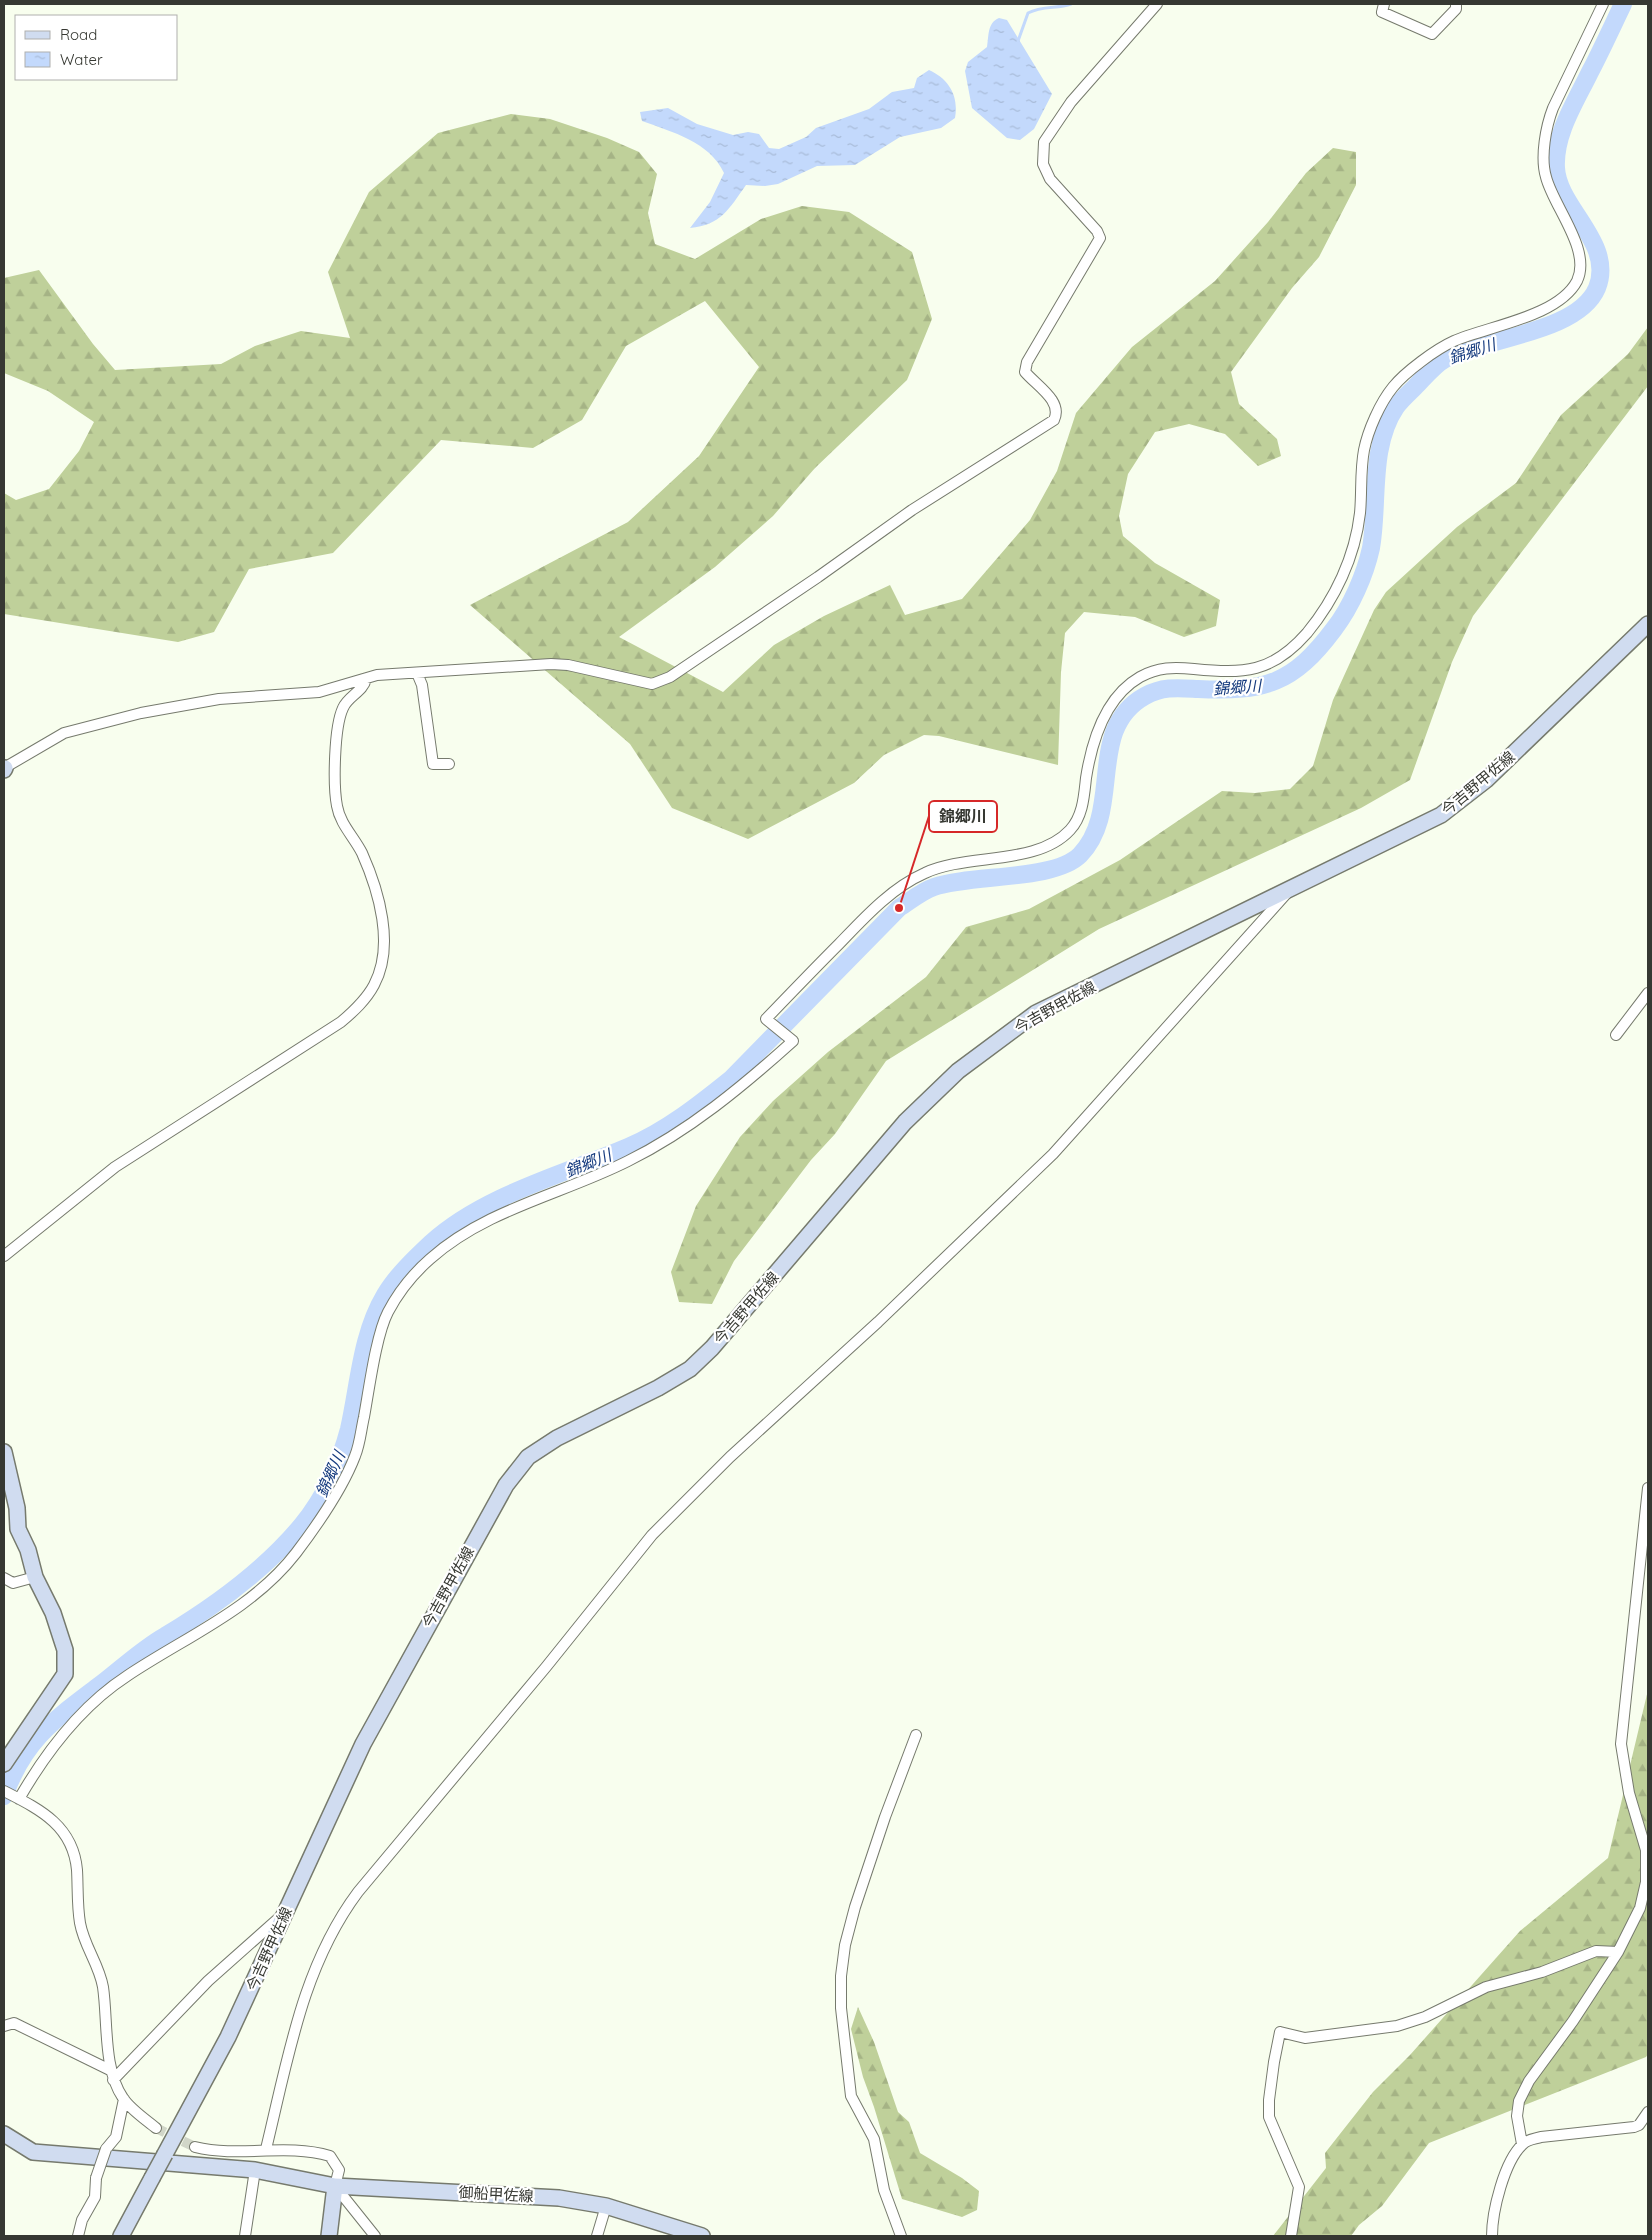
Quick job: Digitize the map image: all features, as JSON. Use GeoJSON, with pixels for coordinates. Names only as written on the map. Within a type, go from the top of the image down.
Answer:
{"type":"FeatureCollection","features":[{"type":"Feature","properties":{"kind":"main road","name":"今吉野甲佐線"},"geometry":{"type":"LineString","coordinates":[[121,2236],[228,2037],[362,1744],[506,1485],[528,1458],[557,1438],[648,1393],[690,1369],[712,1348],[905,1122],[958,1071],[996,1041],[1036,1013],[1441,815],[1486,780],[1648,624]]}},
{"type":"Feature","properties":{"kind":"main road"},"geometry":{"type":"LineString","coordinates":[[4,1452],[17,1508],[18,1529],[28,1550],[36,1577],[61,1635],[65,1650],[65,1674],[4,1764]]}},
{"type":"Feature","properties":{"kind":"main road","name":"御船甲佐線"},"geometry":{"type":"LineString","coordinates":[[4,2134],[33,2152],[53,2155],[255,2170],[335,2186],[559,2198],[606,2206],[702,2236]]}},
{"type":"Feature","properties":{"kind":"main road"},"geometry":{"type":"LineString","coordinates":[[329,2236],[335,2186]]}},
{"type":"Feature","properties":{"kind":"street"},"geometry":{"type":"LineString","coordinates":[[4,769],[64,733],[94,724],[219,699],[320,692],[377,675],[551,664],[568,665],[647,683],[659,682],[818,577],[912,510],[1054,420],[1058,413],[1056,405],[1025,372],[1027,362],[1100,238],[1097,231],[1050,179],[1043,164],[1044,142],[1071,102],[1157,4]]}},
{"type":"Feature","properties":{"kind":"street"},"geometry":{"type":"LineString","coordinates":[[1384,4],[1382,12],[1432,34],[1456,9],[1456,4]]}},
{"type":"Feature","properties":{"kind":"street"},"geometry":{"type":"LineString","coordinates":[[19,1799],[39,1763],[57,1740],[108,1689],[198,1631],[238,1608],[263,1589],[295,1554],[325,1510],[356,1454],[387,1314],[411,1278],[430,1258],[467,1232],[511,1209],[573,1187],[650,1150],[756,1075],[793,1041],[766,1019],[869,913],[910,881],[927,872],[958,862],[1033,851],[1054,843],[1070,830],[1080,813],[1090,753],[1102,719],[1116,697],[1136,679],[1156,669],[1178,668],[1242,672],[1258,669],[1283,655],[1306,633],[1333,597],[1349,561],[1360,516],[1364,449],[1375,418],[1393,386],[1446,344],[1524,318],[1553,303],[1571,290],[1579,276],[1580,258],[1546,176],[1544,160],[1553,108],[1603,4]]}},
{"type":"Feature","properties":{"kind":"street"},"geometry":{"type":"LineString","coordinates":[[417,673],[422,685],[433,764],[449,764]]}},
{"type":"Feature","properties":{"kind":"street"},"geometry":{"type":"LineString","coordinates":[[4,1256],[115,1167],[341,1022],[359,1006],[374,984],[384,939],[383,916],[361,852],[341,820],[337,806],[335,764],[342,709],[347,701],[364,685],[366,679]]}},
{"type":"Feature","properties":{"kind":"street"},"geometry":{"type":"LineString","coordinates":[[266,2149],[304,1997],[324,1945],[342,1914],[358,1892],[546,1668],[652,1535],[730,1457],[878,1322],[1053,1154],[1292,888]]}},
{"type":"Feature","properties":{"kind":"street"},"geometry":{"type":"LineString","coordinates":[[1616,1035],[1648,993]]}},
{"type":"Feature","properties":{"kind":"street"},"geometry":{"type":"LineString","coordinates":[[1522,2144],[1517,2116],[1523,2094],[1529,2082],[1573,2021],[1618,1952],[1640,1908],[1646,1882],[1646,1850],[1629,1793],[1621,1744],[1648,1488]]}},
{"type":"Feature","properties":{"kind":"street"},"geometry":{"type":"LineString","coordinates":[[4,1578],[13,1582],[36,1577]]}},
{"type":"Feature","properties":{"kind":"street"},"geometry":{"type":"LineString","coordinates":[[901,2236],[884,2190],[874,2139],[850,2096],[841,2008],[841,1976],[845,1944],[855,1908],[885,1816],[916,1735]]}},
{"type":"Feature","properties":{"kind":"street"},"geometry":{"type":"LineString","coordinates":[[4,1791],[30,1803],[56,1823],[67,1838],[74,1856],[82,1933],[96,1962],[102,1986],[112,2076],[124,2099],[156,2128]]}},
{"type":"Feature","properties":{"kind":"street"},"geometry":{"type":"LineString","coordinates":[[112,2076],[208,1981],[285,1912]]}},
{"type":"Feature","properties":{"kind":"street"},"geometry":{"type":"LineString","coordinates":[[1291,2236],[1299,2187],[1269,2117],[1274,2062],[1280,2032],[1305,2038],[1397,2026],[1425,2017],[1486,1987],[1542,1972],[1596,1951],[1618,1952]]}},
{"type":"Feature","properties":{"kind":"street"},"geometry":{"type":"LineString","coordinates":[[4,2026],[14,2023],[112,2076]]}},
{"type":"Feature","properties":{"kind":"street"},"geometry":{"type":"LineString","coordinates":[[78,2236],[82,2220],[95,2198],[96,2178],[106,2149],[116,2137],[124,2099]]}},
{"type":"Feature","properties":{"kind":"street"},"geometry":{"type":"LineString","coordinates":[[1492,2236],[1492,2218],[1496,2201],[1511,2162],[1522,2144],[1541,2137],[1634,2127],[1639,2125],[1648,2112]]}},
{"type":"Feature","properties":{"kind":"street"},"geometry":{"type":"LineString","coordinates":[[195,2147],[234,2153],[266,2149],[310,2150],[330,2156],[339,2170],[335,2186],[375,2236]]}},
{"type":"Feature","properties":{"kind":"street"},"geometry":{"type":"LineString","coordinates":[[245,2236],[255,2170]]}},
{"type":"Feature","properties":{"kind":"street"},"geometry":{"type":"LineString","coordinates":[[597,2236],[606,2206]]}},
{"type":"Feature","properties":{"kind":"green space"},"geometry":{"type":"Polygon","coordinates":[[[511,114],[550,119],[607,138],[639,152],[657,174],[648,213],[655,244],[695,259],[761,219],[802,206],[849,212],[912,252],[932,319],[907,380],[815,468],[773,516],[715,567],[619,637],[723,692],[774,645],[824,616],[890,585],[905,615],[962,599],[1030,520],[1057,471],[1076,413],[1132,347],[1215,281],[1268,222],[1306,173],[1333,148],[1356,152],[1356,185],[1319,257],[1292,288],[1231,372],[1239,404],[1277,439],[1281,456],[1258,466],[1225,434],[1189,424],[1155,432],[1128,474],[1119,516],[1123,536],[1155,563],[1220,600],[1216,626],[1184,637],[1135,617],[1084,612],[1065,633],[1061,672],[1058,765],[939,736],[924,735],[884,755],[854,783],[748,839],[672,808],[630,744],[470,605],[628,522],[699,456],[759,367],[705,301],[626,346],[582,420],[533,448],[441,440],[333,553],[249,569],[214,632],[178,642],[4,614],[4,493],[16,500],[49,489],[79,451],[94,422],[48,391],[4,373],[4,278],[39,270],[93,344],[115,370],[221,364],[255,346],[301,331],[350,338],[328,272],[369,192],[438,133],[511,114]]]}},
{"type":"Feature","properties":{"kind":"green space"},"geometry":{"type":"Polygon","coordinates":[[[1648,327],[1648,386],[1473,616],[1452,662],[1410,780],[1361,808],[1099,929],[886,1061],[835,1134],[811,1160],[734,1261],[712,1304],[679,1302],[671,1272],[696,1206],[740,1137],[773,1101],[828,1052],[926,977],[966,927],[1029,909],[1120,860],[1222,791],[1255,793],[1290,789],[1313,766],[1333,700],[1374,610],[1386,592],[1457,527],[1516,483],[1561,415],[1628,354],[1648,327]]]}},
{"type":"Feature","properties":{"kind":"green space"},"geometry":{"type":"Polygon","coordinates":[[[1648,1690],[1648,2054],[1646,2057],[1429,2143],[1382,2206],[1359,2225],[1351,2236],[1273,2236],[1326,2168],[1325,2153],[1373,2092],[1410,2055],[1520,1931],[1608,1858],[1648,1690]]]}},
{"type":"Feature","properties":{"kind":"green space"},"geometry":{"type":"Polygon","coordinates":[[[858,2007],[874,2042],[898,2112],[909,2122],[920,2153],[962,2178],[979,2191],[977,2210],[962,2217],[902,2199],[863,2077],[851,2029],[858,2007]]]}},
{"type":"Feature","properties":{"kind":"water"},"geometry":{"type":"Polygon","coordinates":[[[999,18],[1007,20],[1052,94],[1034,129],[1020,140],[1007,138],[972,108],[965,71],[968,62],[987,47],[990,26],[999,18]]]}},
{"type":"Feature","properties":{"kind":"water"},"geometry":{"type":"Polygon","coordinates":[[[929,70],[947,83],[954,96],[955,118],[941,128],[900,137],[855,165],[817,166],[778,184],[765,186],[746,185],[729,208],[717,219],[701,226],[690,228],[710,202],[724,173],[710,153],[689,139],[642,121],[640,112],[668,108],[697,124],[733,135],[748,132],[759,134],[769,148],[779,149],[806,137],[816,128],[869,109],[892,92],[914,88],[917,78],[929,70]]]}},
{"type":"Feature","properties":{"kind":"waterway"},"geometry":{"type":"LineString","coordinates":[[1018,41],[1028,13],[1039,9],[1071,4]]}},
{"type":"Feature","properties":{"kind":"waterway","name":"錦郷川"},"geometry":{"type":"LineString","coordinates":[[4,1796],[12,1776],[31,1745],[55,1720],[148,1647],[238,1586],[272,1558],[310,1515],[324,1492],[341,1455],[349,1429],[366,1343],[377,1310],[395,1281],[431,1243],[452,1226],[500,1199],[642,1141],[682,1116],[731,1079],[899,908],[921,894],[934,887],[950,883],[1051,869],[1068,863],[1080,855],[1093,837],[1100,816],[1106,771],[1116,728],[1127,710],[1145,696],[1171,688],[1221,690],[1260,686],[1276,681],[1291,673],[1319,647],[1346,611],[1365,569],[1371,548],[1373,531],[1378,457],[1388,423],[1398,404],[1433,368],[1445,359],[1483,345],[1551,325],[1571,315],[1587,303],[1597,288],[1600,272],[1598,256],[1584,226],[1559,183],[1556,155],[1558,143],[1567,118],[1623,4]]}},
{"type":"Feature","properties":{"kind":"tunnel"},"geometry":{"type":"LineString","coordinates":[[156,2128],[195,2147]]}},
{"type":"Feature","properties":{"kind":"place","name":"錦郷川"},"geometry":{"type":"Point","coordinates":[899,908]}}]}
